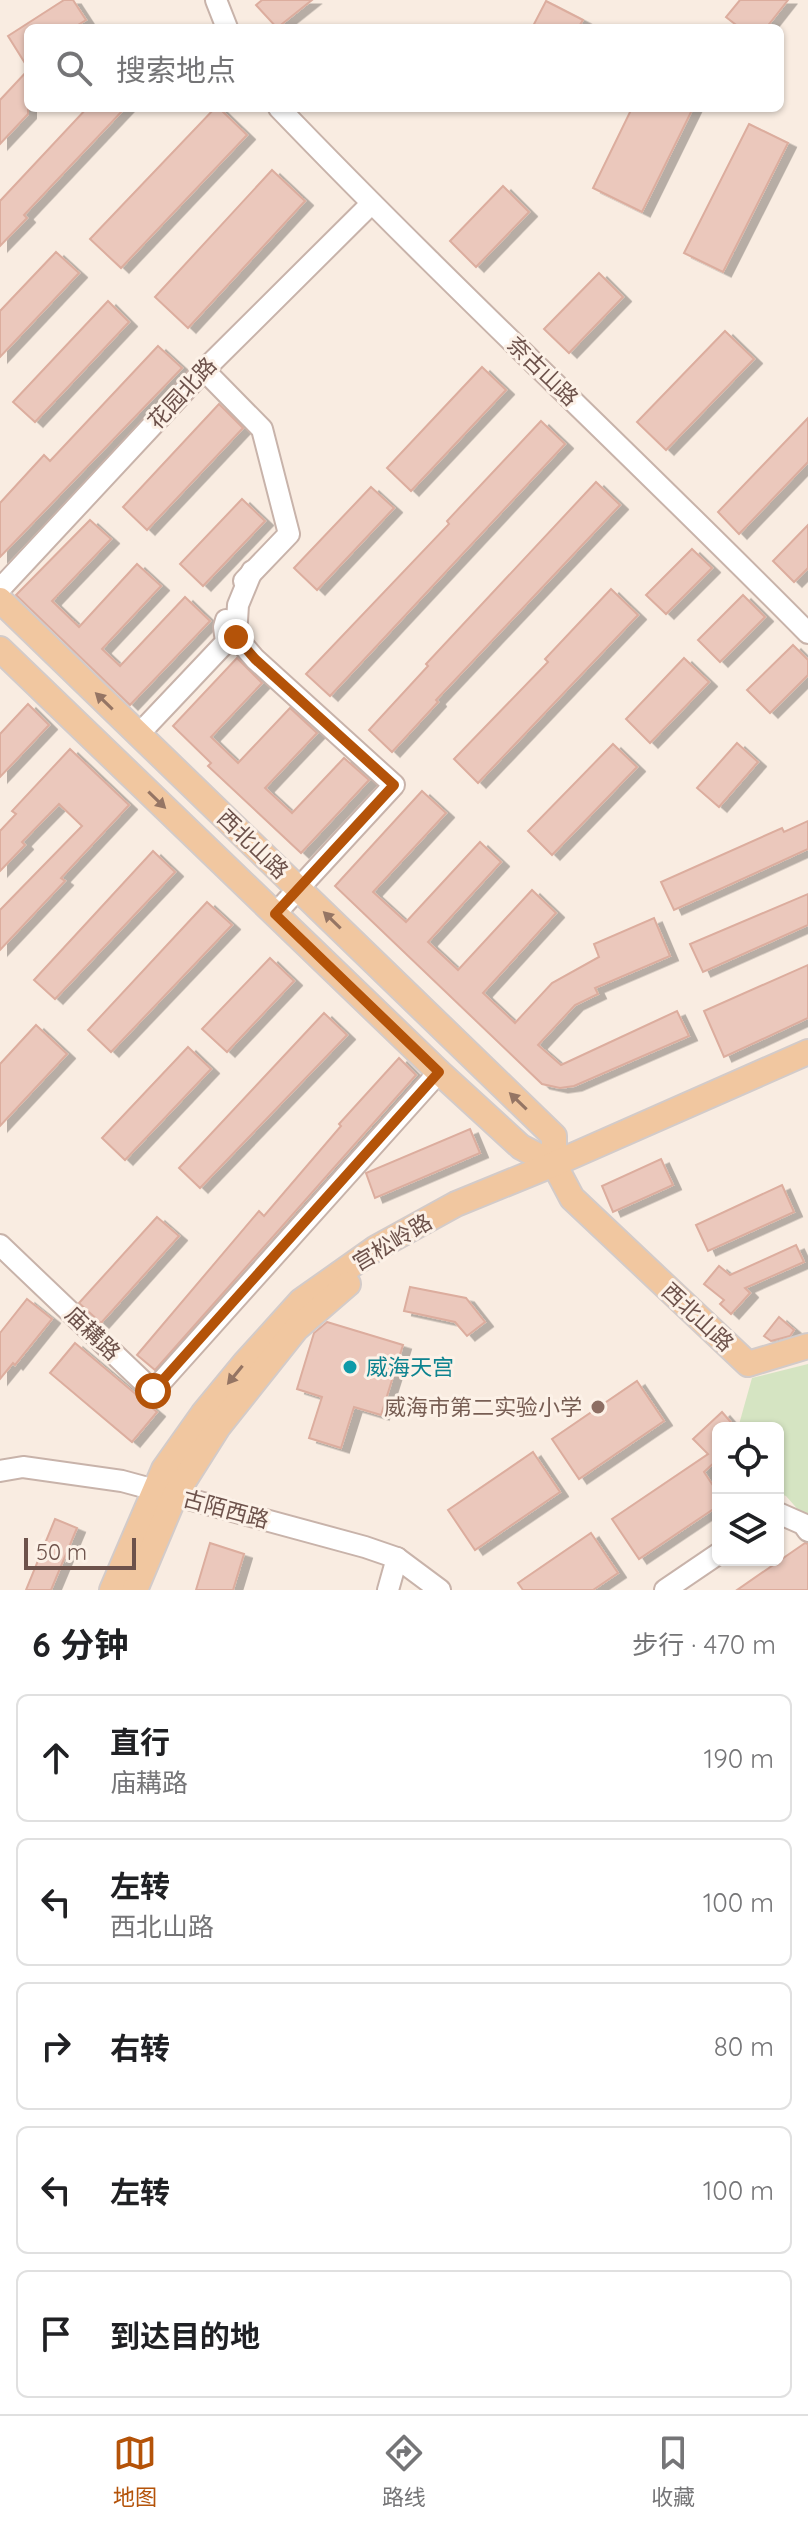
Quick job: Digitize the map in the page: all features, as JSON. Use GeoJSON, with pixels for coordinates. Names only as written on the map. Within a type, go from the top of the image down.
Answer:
{"type":"FeatureCollection","features":[{"type":"Feature","properties":{"kind":"main road","name":"西北山路"},"geometry":{"type":"LineString","coordinates":[[0,600],[554,1136],[558,1171],[572,1198],[748,1364],[808,1346]]}},
{"type":"Feature","properties":{"kind":"main road","name":"西北山路"},"geometry":{"type":"LineString","coordinates":[[0,649],[439,1072],[521,1147],[558,1171]]}},
{"type":"Feature","properties":{"kind":"main road"},"geometry":{"type":"LineString","coordinates":[[112,1590],[164,1492],[296,1329],[388,1250],[528,1189],[558,1171],[808,1052]]}},
{"type":"Feature","properties":{"kind":"main road"},"geometry":{"type":"LineString","coordinates":[[558,1171],[808,1070]]}},
{"type":"Feature","properties":{"kind":"main road"},"geometry":{"type":"LineString","coordinates":[[135,1590],[164,1492]]}},
{"type":"Feature","properties":{"kind":"street"},"geometry":{"type":"LineString","coordinates":[[216,0],[225,24]]}},
{"type":"Feature","properties":{"kind":"street","name":"奈古山路"},"geometry":{"type":"LineString","coordinates":[[283,112],[371,204],[808,633]]}},
{"type":"Feature","properties":{"kind":"street","name":"花园北路"},"geometry":{"type":"LineString","coordinates":[[0,589],[204,370],[371,204]]}},
{"type":"Feature","properties":{"kind":"street"},"geometry":{"type":"LineString","coordinates":[[138,735],[226,642],[224,627],[231,598],[252,571],[289,534],[262,429],[204,370]]}},
{"type":"Feature","properties":{"kind":"street"},"geometry":{"type":"LineString","coordinates":[[252,571],[238,605],[236,637],[255,659],[394,785],[275,914]]}},
{"type":"Feature","properties":{"kind":"street","name":"庙耩路"},"geometry":{"type":"LineString","coordinates":[[0,1245],[153,1391],[439,1072]]}},
{"type":"Feature","properties":{"kind":"street","name":"古陌西路"},"geometry":{"type":"LineString","coordinates":[[0,1471],[23,1467],[122,1481],[164,1492],[397,1558],[440,1590]]}},
{"type":"Feature","properties":{"kind":"street"},"geometry":{"type":"LineString","coordinates":[[784,1516],[803,1524],[808,1531]]}},
{"type":"Feature","properties":{"kind":"street"},"geometry":{"type":"LineString","coordinates":[[388,1590],[397,1558]]}},
{"type":"Feature","properties":{"kind":"street"},"geometry":{"type":"LineString","coordinates":[[665,1590],[712,1558]]}},
{"type":"Feature","properties":{"kind":"green space"},"geometry":{"type":"Polygon","coordinates":[[[808,1364],[808,1521],[784,1495],[784,1422],[740,1422],[752,1378],[808,1364]]]}},
{"type":"Feature","properties":{"kind":"building"},"geometry":{"type":"Polygon","coordinates":[[[64,0],[73,0],[86,20],[80,24],[27,24],[64,0]]]}},
{"type":"Feature","properties":{"kind":"building"},"geometry":{"type":"Polygon","coordinates":[[[262,0],[312,0],[282,24],[273,24],[256,5],[262,0]]]}},
{"type":"Feature","properties":{"kind":"building"},"geometry":{"type":"Polygon","coordinates":[[[740,0],[788,0],[769,24],[735,24],[726,17],[740,0]]]}},
{"type":"Feature","properties":{"kind":"building"},"geometry":{"type":"Polygon","coordinates":[[[546,1],[583,20],[580,24],[534,24],[546,1]]]}},
{"type":"Feature","properties":{"kind":"building"},"geometry":{"type":"Polygon","coordinates":[[[24,26],[24,62],[8,36],[24,26]]]}},
{"type":"Feature","properties":{"kind":"building"},"geometry":{"type":"Polygon","coordinates":[[[24,74],[24,112],[28,114],[0,144],[0,100],[24,74]]]}},
{"type":"Feature","properties":{"kind":"building"},"geometry":{"type":"Polygon","coordinates":[[[83,112],[121,112],[24,215],[27,218],[0,246],[0,201],[83,112]]]}},
{"type":"Feature","properties":{"kind":"building"},"geometry":{"type":"Polygon","coordinates":[[[211,112],[223,112],[247,135],[121,268],[90,239],[211,112]]]}},
{"type":"Feature","properties":{"kind":"building"},"geometry":{"type":"Polygon","coordinates":[[[630,112],[691,112],[642,212],[593,188],[630,112]]]}},
{"type":"Feature","properties":{"kind":"building"},"geometry":{"type":"Polygon","coordinates":[[[749,124],[788,143],[723,272],[684,253],[749,124]]]}},
{"type":"Feature","properties":{"kind":"building"},"geometry":{"type":"Polygon","coordinates":[[[272,170],[305,201],[188,328],[155,297],[272,170]]]}},
{"type":"Feature","properties":{"kind":"building"},"geometry":{"type":"Polygon","coordinates":[[[503,186],[529,212],[476,267],[450,241],[503,186]]]}},
{"type":"Feature","properties":{"kind":"building"},"geometry":{"type":"Polygon","coordinates":[[[56,252],[79,273],[0,357],[0,311],[56,252]]]}},
{"type":"Feature","properties":{"kind":"building"},"geometry":{"type":"Polygon","coordinates":[[[599,273],[623,297],[569,353],[544,329],[599,273]]]}},
{"type":"Feature","properties":{"kind":"building"},"geometry":{"type":"Polygon","coordinates":[[[108,301],[129,322],[35,422],[13,402],[108,301]]]}},
{"type":"Feature","properties":{"kind":"building"},"geometry":{"type":"Polygon","coordinates":[[[725,331],[754,359],[666,450],[637,422],[725,331]]]}},
{"type":"Feature","properties":{"kind":"building"},"geometry":{"type":"Polygon","coordinates":[[[158,346],[182,368],[0,557],[0,503],[44,455],[50,461],[158,346]]]}},
{"type":"Feature","properties":{"kind":"building"},"geometry":{"type":"Polygon","coordinates":[[[482,367],[506,390],[411,491],[387,468],[482,367]]]}},
{"type":"Feature","properties":{"kind":"building"},"geometry":{"type":"Polygon","coordinates":[[[219,404],[243,428],[147,530],[123,507],[219,404]]]}},
{"type":"Feature","properties":{"kind":"building"},"geometry":{"type":"Polygon","coordinates":[[[808,418],[808,462],[739,534],[718,512],[808,418]]]}},
{"type":"Feature","properties":{"kind":"building"},"geometry":{"type":"Polygon","coordinates":[[[541,421],[565,444],[330,696],[306,674],[449,524],[447,521],[541,421]]]}},
{"type":"Feature","properties":{"kind":"building"},"geometry":{"type":"Polygon","coordinates":[[[596,482],[620,505],[436,700],[438,702],[392,752],[369,730],[428,666],[426,664],[596,482]]]}},
{"type":"Feature","properties":{"kind":"building"},"geometry":{"type":"Polygon","coordinates":[[[371,487],[394,508],[317,590],[294,568],[371,487]]]}},
{"type":"Feature","properties":{"kind":"building"},"geometry":{"type":"Polygon","coordinates":[[[242,499],[265,521],[203,586],[180,564],[242,499]]]}},
{"type":"Feature","properties":{"kind":"building"},"geometry":{"type":"Polygon","coordinates":[[[90,520],[111,539],[52,601],[79,627],[137,564],[161,586],[102,649],[120,666],[185,597],[210,621],[130,705],[16,595],[90,520]]]}},
{"type":"Feature","properties":{"kind":"building"},"geometry":{"type":"Polygon","coordinates":[[[808,525],[808,568],[794,582],[773,561],[808,525]]]}},
{"type":"Feature","properties":{"kind":"building"},"geometry":{"type":"Polygon","coordinates":[[[692,549],[712,568],[666,614],[646,595],[692,549]]]}},
{"type":"Feature","properties":{"kind":"building"},"geometry":{"type":"Polygon","coordinates":[[[611,589],[638,615],[478,783],[454,759],[548,662],[545,659],[611,589]]]}},
{"type":"Feature","properties":{"kind":"building"},"geometry":{"type":"Polygon","coordinates":[[[743,595],[765,617],[720,662],[698,640],[743,595]]]}},
{"type":"Feature","properties":{"kind":"building"},"geometry":{"type":"Polygon","coordinates":[[[793,645],[808,660],[808,675],[770,713],[747,690],[793,645]]]}},
{"type":"Feature","properties":{"kind":"building"},"geometry":{"type":"Polygon","coordinates":[[[237,658],[262,683],[211,737],[238,763],[290,708],[317,733],[265,788],[292,813],[344,758],[369,780],[301,853],[208,766],[211,763],[173,726],[237,658]]]}},
{"type":"Feature","properties":{"kind":"building"},"geometry":{"type":"Polygon","coordinates":[[[684,658],[709,682],[650,743],[626,719],[684,658]]]}},
{"type":"Feature","properties":{"kind":"building"},"geometry":{"type":"Polygon","coordinates":[[[28,704],[49,725],[0,777],[0,734],[28,704]]]}},
{"type":"Feature","properties":{"kind":"building"},"geometry":{"type":"Polygon","coordinates":[[[737,743],[758,762],[719,807],[697,788],[737,743]]]}},
{"type":"Feature","properties":{"kind":"building"},"geometry":{"type":"Polygon","coordinates":[[[613,744],[637,767],[552,855],[528,831],[613,744]]]}},
{"type":"Feature","properties":{"kind":"building"},"geometry":{"type":"Polygon","coordinates":[[[70,749],[129,805],[61,878],[65,881],[0,950],[0,910],[82,826],[59,804],[22,842],[25,845],[0,871],[0,831],[16,814],[12,811],[70,749]]]}},
{"type":"Feature","properties":{"kind":"building"},"geometry":{"type":"Polygon","coordinates":[[[422,791],[446,813],[373,892],[406,922],[480,842],[501,862],[428,942],[458,970],[532,890],[556,913],[483,993],[515,1023],[552,983],[599,957],[594,944],[654,918],[670,956],[595,988],[598,994],[575,1005],[538,1045],[561,1065],[677,1011],[689,1036],[574,1086],[560,1088],[542,1084],[335,886],[422,791]]]}},
{"type":"Feature","properties":{"kind":"building"},"geometry":{"type":"Polygon","coordinates":[[[808,821],[808,849],[674,910],[661,882],[782,828],[784,832],[808,821]]]}},
{"type":"Feature","properties":{"kind":"building"},"geometry":{"type":"Polygon","coordinates":[[[153,851],[175,872],[55,999],[34,980],[153,851]]]}},
{"type":"Feature","properties":{"kind":"building"},"geometry":{"type":"Polygon","coordinates":[[[808,894],[808,925],[703,972],[690,944],[808,894]]]}},
{"type":"Feature","properties":{"kind":"building"},"geometry":{"type":"Polygon","coordinates":[[[207,902],[232,925],[111,1052],[88,1030],[207,902]]]}},
{"type":"Feature","properties":{"kind":"building"},"geometry":{"type":"Polygon","coordinates":[[[270,958],[294,981],[227,1052],[202,1029],[270,958]]]}},
{"type":"Feature","properties":{"kind":"building"},"geometry":{"type":"Polygon","coordinates":[[[808,965],[808,1018],[724,1057],[704,1011],[808,965]]]}},
{"type":"Feature","properties":{"kind":"building"},"geometry":{"type":"Polygon","coordinates":[[[324,1013],[347,1035],[200,1188],[179,1168],[324,1013]]]}},
{"type":"Feature","properties":{"kind":"building"},"geometry":{"type":"Polygon","coordinates":[[[36,1025],[67,1054],[0,1126],[0,1064],[36,1025]]]}},
{"type":"Feature","properties":{"kind":"building"},"geometry":{"type":"Polygon","coordinates":[[[188,1047],[211,1069],[125,1160],[102,1138],[188,1047]]]}},
{"type":"Feature","properties":{"kind":"building"},"geometry":{"type":"Polygon","coordinates":[[[399,1058],[416,1075],[155,1370],[137,1355],[259,1211],[264,1216],[341,1126],[339,1124],[399,1058]]]}},
{"type":"Feature","properties":{"kind":"building"},"geometry":{"type":"Polygon","coordinates":[[[470,1129],[480,1153],[375,1198],[366,1173],[470,1129]]]}},
{"type":"Feature","properties":{"kind":"building"},"geometry":{"type":"Polygon","coordinates":[[[661,1159],[673,1185],[613,1212],[602,1186],[661,1159]]]}},
{"type":"Feature","properties":{"kind":"building"},"geometry":{"type":"Polygon","coordinates":[[[782,1185],[794,1212],[708,1251],[696,1225],[782,1185]]]}},
{"type":"Feature","properties":{"kind":"building"},"geometry":{"type":"Polygon","coordinates":[[[157,1217],[179,1236],[101,1323],[79,1303],[157,1217]]]}},
{"type":"Feature","properties":{"kind":"building"},"geometry":{"type":"Polygon","coordinates":[[[796,1245],[804,1262],[745,1288],[750,1293],[731,1314],[720,1304],[724,1300],[704,1284],[719,1266],[730,1275],[796,1245]]]}},
{"type":"Feature","properties":{"kind":"building"},"geometry":{"type":"Polygon","coordinates":[[[410,1287],[466,1298],[485,1322],[467,1336],[455,1322],[404,1311],[410,1287]]]}},
{"type":"Feature","properties":{"kind":"building"},"geometry":{"type":"Polygon","coordinates":[[[27,1299],[52,1319],[0,1379],[0,1333],[27,1299]]]}},
{"type":"Feature","properties":{"kind":"building"},"geometry":{"type":"Polygon","coordinates":[[[779,1317],[794,1330],[790,1336],[771,1341],[764,1336],[779,1317]]]}},
{"type":"Feature","properties":{"kind":"building","name":"威海天宫"},"geometry":{"type":"Polygon","coordinates":[[[327,1322],[403,1345],[381,1415],[354,1407],[341,1448],[309,1438],[322,1397],[297,1389],[314,1333],[327,1322]]]}},
{"type":"Feature","properties":{"kind":"building"},"geometry":{"type":"Polygon","coordinates":[[[75,1343],[157,1412],[132,1442],[50,1373],[75,1343]]]}},
{"type":"Feature","properties":{"kind":"building"},"geometry":{"type":"Polygon","coordinates":[[[637,1381],[664,1421],[579,1479],[552,1439],[637,1381]]]}},
{"type":"Feature","properties":{"kind":"building"},"geometry":{"type":"Polygon","coordinates":[[[722,1412],[731,1422],[712,1422],[712,1465],[704,1472],[712,1484],[712,1510],[639,1559],[612,1519],[708,1454],[693,1439],[722,1412]]]}},
{"type":"Feature","properties":{"kind":"building"},"geometry":{"type":"Polygon","coordinates":[[[533,1452],[560,1492],[475,1550],[448,1510],[533,1452]]]}},
{"type":"Feature","properties":{"kind":"building"},"geometry":{"type":"Polygon","coordinates":[[[55,1519],[77,1528],[51,1590],[26,1590],[55,1519]]]}},
{"type":"Feature","properties":{"kind":"building"},"geometry":{"type":"Polygon","coordinates":[[[591,1533],[618,1573],[593,1590],[523,1590],[518,1583],[591,1533]]]}},
{"type":"Feature","properties":{"kind":"building"},"geometry":{"type":"Polygon","coordinates":[[[210,1543],[244,1554],[233,1590],[196,1590],[210,1543]]]}},
{"type":"Feature","properties":{"kind":"building"},"geometry":{"type":"Polygon","coordinates":[[[808,1544],[808,1590],[737,1590],[772,1566],[784,1566],[784,1558],[808,1544]]]}},
{"type":"Feature","properties":{"kind":"place","name":"威海天宫"},"geometry":{"type":"Point","coordinates":[350,1367]}},
{"type":"Feature","properties":{"kind":"place","name":"威海市第二实验小学"},"geometry":{"type":"Point","coordinates":[598,1407]}},
{"type":"Feature","properties":{"kind":"route"},"geometry":{"type":"LineString","coordinates":[[153,1391],[439,1072],[275,914],[394,785],[255,659],[236,637]]}}]}
